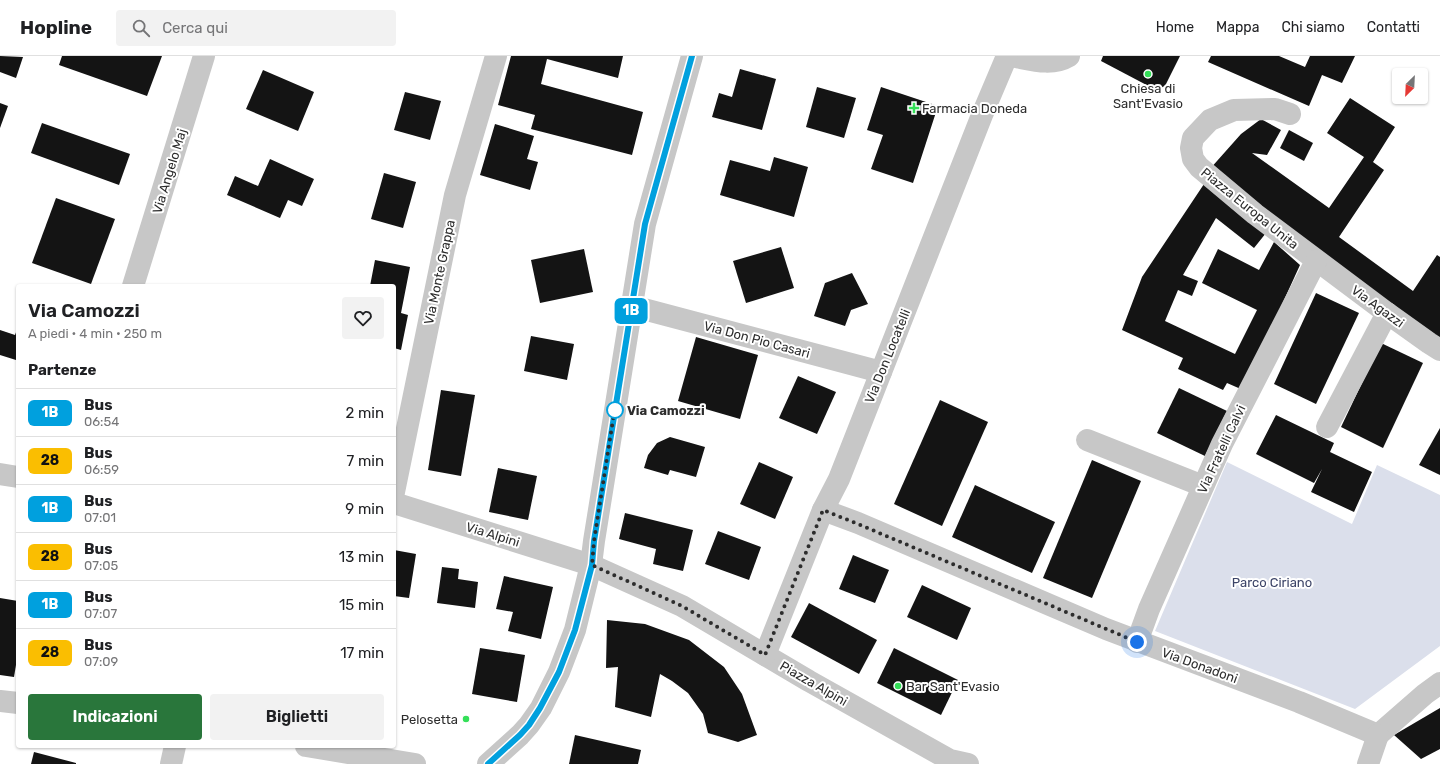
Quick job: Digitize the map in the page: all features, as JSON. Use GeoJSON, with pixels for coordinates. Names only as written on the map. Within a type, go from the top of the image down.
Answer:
{"type":"FeatureCollection","features":[{"type":"Feature","properties":{"kind":"street","name":"Via Angelo Maj"},"geometry":{"type":"LineString","coordinates":[[134,284],[204,56]]}},
{"type":"Feature","properties":{"kind":"street","name":"Via Monte Grappa"},"geometry":{"type":"LineString","coordinates":[[396,482],[455,195],[496,56]]}},
{"type":"Feature","properties":{"kind":"street"},"geometry":{"type":"LineString","coordinates":[[488,764],[529,725],[544,701],[559,672],[575,630],[592,565],[594,541],[645,224],[692,56]]}},
{"type":"Feature","properties":{"kind":"street","name":"Via Don Locatelli"},"geometry":{"type":"LineString","coordinates":[[765,655],[823,510],[839,479],[1006,56]]}},
{"type":"Feature","properties":{"kind":"street"},"geometry":{"type":"LineString","coordinates":[[1010,56],[1049,62],[1063,60],[1069,56]]}},
{"type":"Feature","properties":{"kind":"street","name":"Piazza Europa Unita"},"geometry":{"type":"LineString","coordinates":[[1290,114],[1275,109],[1234,110],[1210,120],[1193,138],[1191,148],[1193,159],[1199,167],[1255,214],[1316,261]]}},
{"type":"Feature","properties":{"kind":"street","name":"Via Agazzi"},"geometry":{"type":"LineString","coordinates":[[1316,261],[1440,350]]}},
{"type":"Feature","properties":{"kind":"street","name":"Via Fratelli Calvi"},"geometry":{"type":"LineString","coordinates":[[1137,642],[1149,609],[1222,444],[1316,261]]}},
{"type":"Feature","properties":{"kind":"street","name":"Via Don Pio Casari"},"geometry":{"type":"LineString","coordinates":[[632,306],[881,372]]}},
{"type":"Feature","properties":{"kind":"street"},"geometry":{"type":"LineString","coordinates":[[1327,427],[1387,313]]}},
{"type":"Feature","properties":{"kind":"street"},"geometry":{"type":"LineString","coordinates":[[1088,440],[1203,486]]}},
{"type":"Feature","properties":{"kind":"street"},"geometry":{"type":"LineString","coordinates":[[0,474],[16,477]]}},
{"type":"Feature","properties":{"kind":"street","name":"Via Alpini"},"geometry":{"type":"LineString","coordinates":[[396,503],[592,565]]}},
{"type":"Feature","properties":{"kind":"street","name":"Via Donadoni"},"geometry":{"type":"LineString","coordinates":[[823,510],[1137,642],[1299,702],[1378,735]]}},
{"type":"Feature","properties":{"kind":"street","name":"Piazza Alpini"},"geometry":{"type":"LineString","coordinates":[[592,565],[682,606],[765,655],[956,763]]}},
{"type":"Feature","properties":{"kind":"street"},"geometry":{"type":"LineString","coordinates":[[1368,764],[1378,735],[1425,694],[1440,683]]}},
{"type":"Feature","properties":{"kind":"street"},"geometry":{"type":"LineString","coordinates":[[0,701],[16,703]]}},
{"type":"Feature","properties":{"kind":"street"},"geometry":{"type":"LineString","coordinates":[[171,764],[175,748]]}},
{"type":"Feature","properties":{"kind":"street"},"geometry":{"type":"LineString","coordinates":[[331,748],[415,764]]}},
{"type":"Feature","properties":{"kind":"green space","name":"Parco Ciriano"},"geometry":{"type":"Polygon","coordinates":[[[1227,462],[1352,524],[1377,465],[1440,495],[1440,646],[1355,709],[1155,631],[1227,462]]]}},
{"type":"Feature","properties":{"kind":"building"},"geometry":{"type":"Polygon","coordinates":[[[0,56],[23,57],[16,78],[0,72],[0,56]]]}},
{"type":"Feature","properties":{"kind":"building"},"geometry":{"type":"Polygon","coordinates":[[[62,56],[162,56],[147,96],[59,65],[62,56]]]}},
{"type":"Feature","properties":{"kind":"building"},"geometry":{"type":"Polygon","coordinates":[[[511,56],[623,56],[618,78],[547,59],[541,84],[643,112],[632,155],[531,129],[535,115],[498,105],[511,56]]]}},
{"type":"Feature","properties":{"kind":"building","name":"Chiesa di Sant'Evasio"},"geometry":{"type":"Polygon","coordinates":[[[1103,56],[1180,56],[1165,86],[1156,90],[1101,61],[1103,56]]]}},
{"type":"Feature","properties":{"kind":"building"},"geometry":{"type":"Polygon","coordinates":[[[1211,56],[1279,56],[1305,67],[1310,56],[1355,56],[1342,83],[1322,75],[1309,106],[1208,62],[1211,56]]]}},
{"type":"Feature","properties":{"kind":"building"},"geometry":{"type":"Polygon","coordinates":[[[740,69],[776,79],[762,130],[712,117],[719,93],[732,97],[740,69]]]}},
{"type":"Feature","properties":{"kind":"building"},"geometry":{"type":"Polygon","coordinates":[[[263,70],[314,92],[298,131],[246,109],[263,70]]]}},
{"type":"Feature","properties":{"kind":"building"},"geometry":{"type":"Polygon","coordinates":[[[817,87],[856,98],[844,138],[806,127],[817,87]]]}},
{"type":"Feature","properties":{"kind":"building"},"geometry":{"type":"Polygon","coordinates":[[[881,87],[938,106],[913,183],[871,169],[883,135],[867,130],[881,87]]]}},
{"type":"Feature","properties":{"kind":"building"},"geometry":{"type":"Polygon","coordinates":[[[405,92],[441,101],[430,140],[394,130],[405,92]]]}},
{"type":"Feature","properties":{"kind":"building"},"geometry":{"type":"Polygon","coordinates":[[[1350,98],[1395,127],[1373,162],[1384,170],[1339,237],[1413,291],[1437,255],[1440,257],[1440,343],[1209,170],[1241,134],[1261,119],[1281,130],[1267,155],[1252,153],[1329,208],[1364,157],[1327,133],[1350,98]]]}},
{"type":"Feature","properties":{"kind":"building"},"geometry":{"type":"Polygon","coordinates":[[[0,103],[8,106],[0,128],[0,103]]]}},
{"type":"Feature","properties":{"kind":"building"},"geometry":{"type":"Polygon","coordinates":[[[42,123],[130,154],[119,185],[31,153],[42,123]]]}},
{"type":"Feature","properties":{"kind":"building"},"geometry":{"type":"Polygon","coordinates":[[[495,124],[534,136],[527,159],[538,162],[530,190],[480,175],[495,124]]]}},
{"type":"Feature","properties":{"kind":"building"},"geometry":{"type":"Polygon","coordinates":[[[1289,130],[1313,143],[1304,161],[1280,148],[1289,130]]]}},
{"type":"Feature","properties":{"kind":"building"},"geometry":{"type":"Polygon","coordinates":[[[774,157],[808,167],[794,217],[720,195],[730,160],[770,171],[774,157]]]}},
{"type":"Feature","properties":{"kind":"building"},"geometry":{"type":"Polygon","coordinates":[[[270,159],[314,179],[302,206],[288,200],[280,218],[227,195],[235,176],[258,186],[270,159]]]}},
{"type":"Feature","properties":{"kind":"building"},"geometry":{"type":"Polygon","coordinates":[[[384,173],[416,182],[403,228],[371,219],[384,173]]]}},
{"type":"Feature","properties":{"kind":"building"},"geometry":{"type":"Polygon","coordinates":[[[1204,184],[1266,233],[1254,248],[1216,218],[1183,275],[1198,281],[1192,296],[1178,290],[1165,321],[1235,354],[1257,310],[1202,283],[1218,249],[1259,270],[1274,242],[1300,265],[1243,390],[1227,383],[1223,390],[1178,369],[1183,358],[1122,330],[1142,277],[1204,184]]]}},
{"type":"Feature","properties":{"kind":"building"},"geometry":{"type":"Polygon","coordinates":[[[56,198],[115,219],[91,284],[32,263],[56,198]]]}},
{"type":"Feature","properties":{"kind":"building"},"geometry":{"type":"Polygon","coordinates":[[[781,247],[794,288],[746,303],[733,261],[781,247]]]}},
{"type":"Feature","properties":{"kind":"building"},"geometry":{"type":"Polygon","coordinates":[[[584,249],[593,292],[540,303],[531,260],[584,249]]]}},
{"type":"Feature","properties":{"kind":"building"},"geometry":{"type":"Polygon","coordinates":[[[375,260],[410,267],[401,313],[408,315],[401,350],[396,349],[396,284],[370,284],[375,260]]]}},
{"type":"Feature","properties":{"kind":"building"},"geometry":{"type":"Polygon","coordinates":[[[852,273],[868,304],[851,310],[845,326],[814,316],[825,283],[852,273]]]}},
{"type":"Feature","properties":{"kind":"building"},"geometry":{"type":"Polygon","coordinates":[[[1316,293],[1359,313],[1316,404],[1274,384],[1316,293]]]}},
{"type":"Feature","properties":{"kind":"building"},"geometry":{"type":"Polygon","coordinates":[[[0,330],[15,335],[16,332],[16,360],[0,355],[0,330]]]}},
{"type":"Feature","properties":{"kind":"building"},"geometry":{"type":"Polygon","coordinates":[[[531,336],[574,344],[567,380],[524,371],[531,336]]]}},
{"type":"Feature","properties":{"kind":"building"},"geometry":{"type":"Polygon","coordinates":[[[696,337],[758,355],[740,419],[678,401],[696,337]]]}},
{"type":"Feature","properties":{"kind":"building"},"geometry":{"type":"Polygon","coordinates":[[[1381,343],[1423,363],[1383,448],[1341,427],[1381,343]]]}},
{"type":"Feature","properties":{"kind":"building"},"geometry":{"type":"Polygon","coordinates":[[[798,376],[836,392],[817,434],[779,418],[798,376]]]}},
{"type":"Feature","properties":{"kind":"building"},"geometry":{"type":"Polygon","coordinates":[[[1179,388],[1227,411],[1205,456],[1157,433],[1179,388]]]}},
{"type":"Feature","properties":{"kind":"building"},"geometry":{"type":"Polygon","coordinates":[[[441,390],[475,395],[461,476],[428,470],[441,390]]]}},
{"type":"Feature","properties":{"kind":"building"},"geometry":{"type":"Polygon","coordinates":[[[940,400],[988,422],[942,526],[894,504],[940,400]]]}},
{"type":"Feature","properties":{"kind":"building"},"geometry":{"type":"Polygon","coordinates":[[[1276,415],[1334,443],[1330,452],[1372,472],[1354,512],[1311,492],[1322,469],[1314,483],[1256,454],[1276,415]]]}},
{"type":"Feature","properties":{"kind":"building"},"geometry":{"type":"Polygon","coordinates":[[[1440,428],[1440,475],[1419,465],[1440,428]]]}},
{"type":"Feature","properties":{"kind":"building"},"geometry":{"type":"Polygon","coordinates":[[[670,437],[705,447],[696,477],[670,470],[668,475],[644,468],[648,455],[657,443],[670,437]]]}},
{"type":"Feature","properties":{"kind":"building"},"geometry":{"type":"Polygon","coordinates":[[[1092,460],[1141,481],[1092,598],[1043,578],[1092,460]]]}},
{"type":"Feature","properties":{"kind":"building"},"geometry":{"type":"Polygon","coordinates":[[[759,462],[793,477],[775,519],[740,504],[759,462]]]}},
{"type":"Feature","properties":{"kind":"building"},"geometry":{"type":"Polygon","coordinates":[[[498,468],[537,476],[528,520],[489,512],[498,468]]]}},
{"type":"Feature","properties":{"kind":"building"},"geometry":{"type":"Polygon","coordinates":[[[975,485],[1055,522],[1032,573],[952,537],[975,485]]]}},
{"type":"Feature","properties":{"kind":"building"},"geometry":{"type":"Polygon","coordinates":[[[625,513],[693,530],[683,571],[653,564],[656,549],[619,539],[625,513]]]}},
{"type":"Feature","properties":{"kind":"building"},"geometry":{"type":"Polygon","coordinates":[[[718,531],[761,547],[749,580],[705,564],[718,531]]]}},
{"type":"Feature","properties":{"kind":"building"},"geometry":{"type":"Polygon","coordinates":[[[396,550],[416,554],[409,598],[396,596],[396,550]]]}},
{"type":"Feature","properties":{"kind":"building"},"geometry":{"type":"Polygon","coordinates":[[[853,555],[889,570],[875,603],[839,589],[853,555]]]}},
{"type":"Feature","properties":{"kind":"building"},"geometry":{"type":"Polygon","coordinates":[[[442,567],[459,569],[458,579],[478,582],[475,608],[437,603],[442,567]]]}},
{"type":"Feature","properties":{"kind":"building"},"geometry":{"type":"Polygon","coordinates":[[[504,576],[553,587],[541,639],[508,631],[513,612],[496,609],[504,576]]]}},
{"type":"Feature","properties":{"kind":"building"},"geometry":{"type":"Polygon","coordinates":[[[922,585],[971,608],[957,640],[907,617],[922,585]]]}},
{"type":"Feature","properties":{"kind":"building"},"geometry":{"type":"Polygon","coordinates":[[[0,598],[16,601],[16,665],[14,677],[0,675],[0,598]]]}},
{"type":"Feature","properties":{"kind":"building"},"geometry":{"type":"Polygon","coordinates":[[[809,603],[877,640],[859,674],[791,637],[809,603]]]}},
{"type":"Feature","properties":{"kind":"building"},"geometry":{"type":"Polygon","coordinates":[[[607,620],[645,624],[689,640],[724,667],[742,694],[757,735],[738,742],[708,733],[703,714],[688,693],[660,674],[651,717],[615,707],[618,667],[606,668],[607,620]]]}},
{"type":"Feature","properties":{"kind":"building"},"geometry":{"type":"Polygon","coordinates":[[[480,648],[525,655],[517,702],[472,694],[480,648]]]}},
{"type":"Feature","properties":{"kind":"building"},"geometry":{"type":"Polygon","coordinates":[[[894,648],[958,680],[941,715],[877,683],[894,648]]]}},
{"type":"Feature","properties":{"kind":"building"},"geometry":{"type":"Polygon","coordinates":[[[1440,708],[1440,749],[1421,759],[1394,735],[1440,708]]]}},
{"type":"Feature","properties":{"kind":"building"},"geometry":{"type":"Polygon","coordinates":[[[575,735],[641,750],[638,764],[569,764],[575,735]]]}},
{"type":"Feature","properties":{"kind":"building"},"geometry":{"type":"Polygon","coordinates":[[[34,752],[76,763],[76,764],[31,764],[34,752]]]}},
{"type":"Feature","properties":{"kind":"bus line","name":"1B"},"geometry":{"type":"LineString","coordinates":[[488,764],[529,725],[559,672],[575,630],[592,565],[594,541],[645,224],[692,56]]}},
{"type":"Feature","properties":{"kind":"place","name":"Chiesa di Sant'Evasio"},"geometry":{"type":"Point","coordinates":[1148,74]}},
{"type":"Feature","properties":{"kind":"place","name":"Farmacia Doneda"},"geometry":{"type":"Point","coordinates":[914,108]}},
{"type":"Feature","properties":{"kind":"place","name":"Via Camozzi"},"geometry":{"type":"Point","coordinates":[615,410]}},
{"type":"Feature","properties":{"kind":"place","name":"Bar Sant'Evasio"},"geometry":{"type":"Point","coordinates":[898,686]}},
{"type":"Feature","properties":{"kind":"place","name":"Pelosetta"},"geometry":{"type":"Point","coordinates":[466,719]}},
{"type":"Feature","properties":{"kind":"route"},"geometry":{"type":"LineString","coordinates":[[615,410],[615,407],[594,541],[592,565],[682,606],[765,655],[823,510],[1137,642]]}}]}
